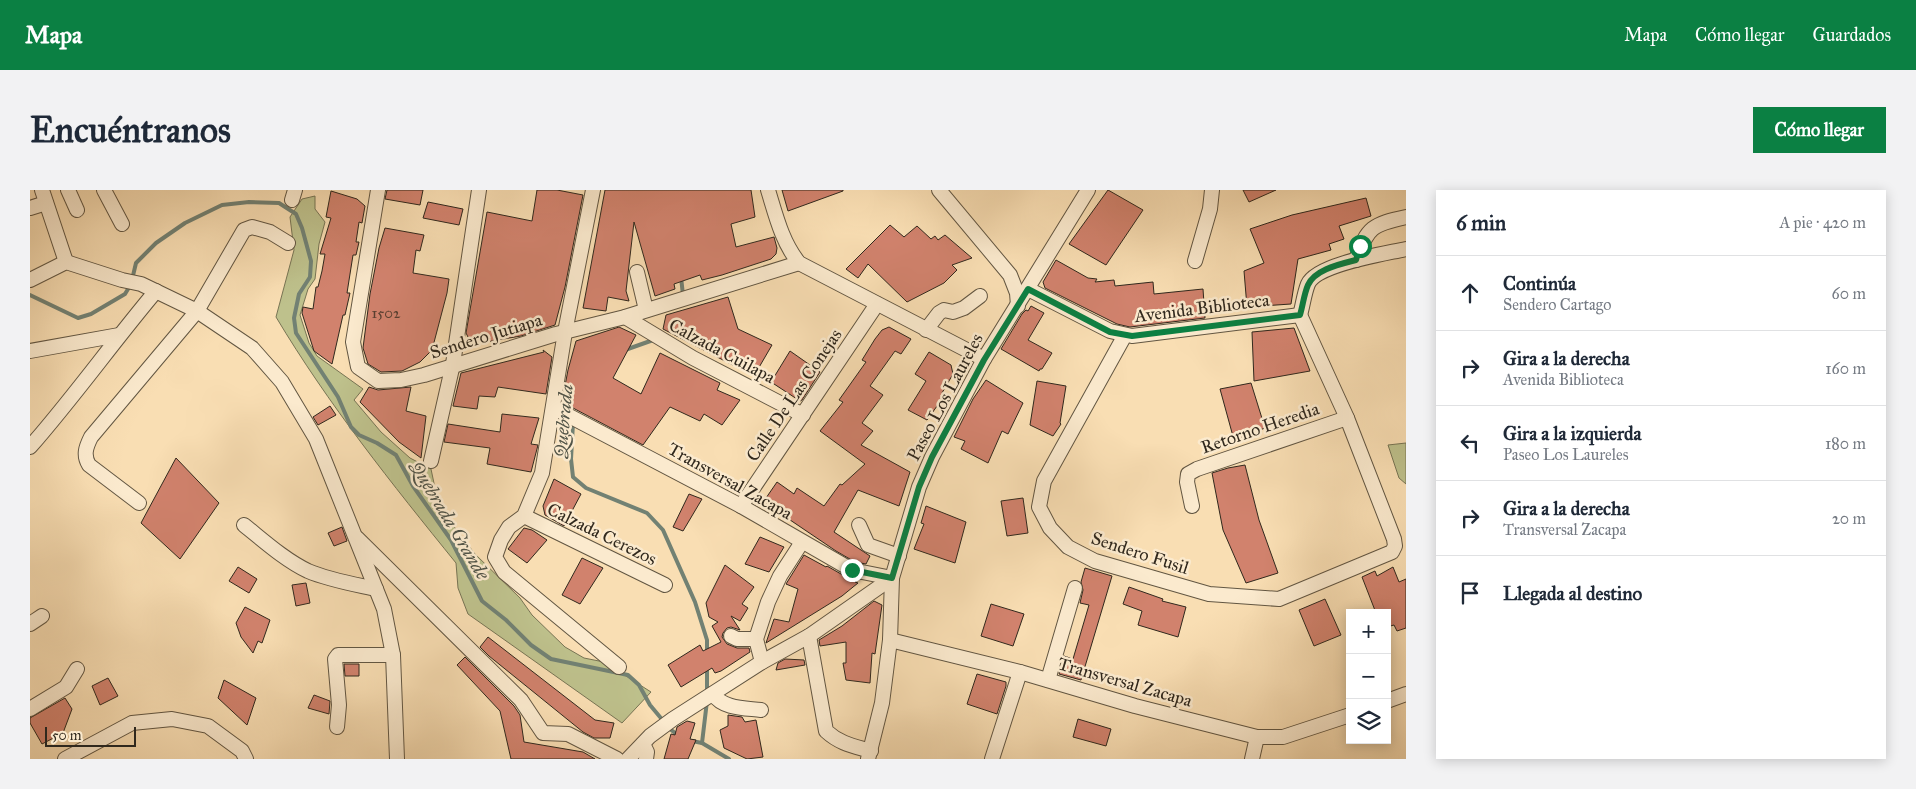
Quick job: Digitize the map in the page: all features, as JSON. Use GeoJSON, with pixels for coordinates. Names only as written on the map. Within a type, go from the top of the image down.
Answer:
{"type":"FeatureCollection","features":[{"type":"Feature","properties":{"kind":"street"},"geometry":{"type":"LineString","coordinates":[[68,190],[77,210]]}},
{"type":"Feature","properties":{"kind":"street"},"geometry":{"type":"LineString","coordinates":[[104,190],[122,224]]}},
{"type":"Feature","properties":{"kind":"street","name":"Sendero Jutiapa"},"geometry":{"type":"LineString","coordinates":[[378,190],[353,342],[358,367],[378,382],[424,375],[453,364],[625,317],[799,263]]}},
{"type":"Feature","properties":{"kind":"street"},"geometry":{"type":"LineString","coordinates":[[431,461],[453,364],[479,190]]}},
{"type":"Feature","properties":{"kind":"street"},"geometry":{"type":"LineString","coordinates":[[593,190],[565,332],[542,473],[524,516],[508,527],[495,557],[504,572],[619,667]]}},
{"type":"Feature","properties":{"kind":"street"},"geometry":{"type":"LineString","coordinates":[[768,190],[789,250],[799,263],[984,360]]}},
{"type":"Feature","properties":{"kind":"street"},"geometry":{"type":"LineString","coordinates":[[938,190],[1010,275],[1017,292],[1018,306]]}},
{"type":"Feature","properties":{"kind":"street","name":"Paseo Los Laureles"},"geometry":{"type":"LineString","coordinates":[[869,755],[882,703],[890,640],[892,578],[919,487],[932,457],[984,360],[1088,190]]}},
{"type":"Feature","properties":{"kind":"street"},"geometry":{"type":"LineString","coordinates":[[1195,261],[1210,209],[1212,190]]}},
{"type":"Feature","properties":{"kind":"street"},"geometry":{"type":"LineString","coordinates":[[30,208],[44,197],[66,262]]}},
{"type":"Feature","properties":{"kind":"street"},"geometry":{"type":"LineString","coordinates":[[1356,260],[1360,246],[1370,231],[1382,222],[1406,217]]}},
{"type":"Feature","properties":{"kind":"street"},"geometry":{"type":"LineString","coordinates":[[139,503],[89,465],[85,459],[85,452],[91,437],[197,311],[244,230],[252,226],[270,232],[288,243]]}},
{"type":"Feature","properties":{"kind":"street"},"geometry":{"type":"LineString","coordinates":[[1347,418],[1300,315],[1308,283],[1316,274],[1338,264],[1406,248]]}},
{"type":"Feature","properties":{"kind":"street"},"geometry":{"type":"LineString","coordinates":[[30,280],[66,262],[122,280],[142,284],[197,311],[252,348],[282,382],[316,438],[384,609],[393,655],[397,759]]}},
{"type":"Feature","properties":{"kind":"street"},"geometry":{"type":"LineString","coordinates":[[637,272],[646,310]]}},
{"type":"Feature","properties":{"kind":"street"},"geometry":{"type":"LineString","coordinates":[[1010,275],[1025,280],[1038,274]]}},
{"type":"Feature","properties":{"kind":"street","name":"Avenida Biblioteca"},"geometry":{"type":"LineString","coordinates":[[1028,289],[1110,332],[1132,336],[1300,315]]}},
{"type":"Feature","properties":{"kind":"street"},"geometry":{"type":"LineString","coordinates":[[30,447],[62,411],[119,335],[156,291]]}},
{"type":"Feature","properties":{"kind":"street"},"geometry":{"type":"LineString","coordinates":[[926,330],[939,313],[944,310],[953,312],[964,308],[980,296]]}},
{"type":"Feature","properties":{"kind":"street","name":"Calle De Las Conejas"},"geometry":{"type":"LineString","coordinates":[[741,506],[877,304]]}},
{"type":"Feature","properties":{"kind":"street","name":"Calzada Cuilapa"},"geometry":{"type":"LineString","coordinates":[[625,317],[693,358],[803,415]]}},
{"type":"Feature","properties":{"kind":"street"},"geometry":{"type":"LineString","coordinates":[[30,351],[119,335]]}},
{"type":"Feature","properties":{"kind":"street","name":"Sendero Fusil"},"geometry":{"type":"LineString","coordinates":[[1125,335],[1044,481],[1039,507],[1050,528],[1068,547],[1096,561],[1209,594],[1279,599],[1392,552],[1394,539],[1347,418]]}},
{"type":"Feature","properties":{"kind":"street","name":"Transversal Zacapa"},"geometry":{"type":"LineString","coordinates":[[554,408],[741,506],[852,570],[892,578]]}},
{"type":"Feature","properties":{"kind":"street","name":"Retorno Heredia"},"geometry":{"type":"LineString","coordinates":[[1192,506],[1187,482],[1188,474],[1197,469],[1347,418]]}},
{"type":"Feature","properties":{"kind":"street","name":"Calzada Cerezos"},"geometry":{"type":"LineString","coordinates":[[524,516],[665,585]]}},
{"type":"Feature","properties":{"kind":"street"},"geometry":{"type":"LineString","coordinates":[[859,524],[868,545],[899,556]]}},
{"type":"Feature","properties":{"kind":"street"},"geometry":{"type":"LineString","coordinates":[[244,525],[290,560],[307,570],[331,579],[376,589]]}},
{"type":"Feature","properties":{"kind":"street"},"geometry":{"type":"LineString","coordinates":[[353,533],[521,700],[543,733],[568,734],[617,759],[646,737]]}},
{"type":"Feature","properties":{"kind":"street"},"geometry":{"type":"LineString","coordinates":[[762,662],[756,639],[768,602],[780,576],[802,542]]}},
{"type":"Feature","properties":{"kind":"street"},"geometry":{"type":"LineString","coordinates":[[628,759],[646,737],[677,707],[712,692],[809,636],[892,578]]}},
{"type":"Feature","properties":{"kind":"street"},"geometry":{"type":"LineString","coordinates":[[1048,680],[1075,588]]}},
{"type":"Feature","properties":{"kind":"street"},"geometry":{"type":"LineString","coordinates":[[30,624],[42,616]]}},
{"type":"Feature","properties":{"kind":"street"},"geometry":{"type":"LineString","coordinates":[[731,636],[737,639],[756,639]]}},
{"type":"Feature","properties":{"kind":"street"},"geometry":{"type":"LineString","coordinates":[[809,636],[826,731],[835,740],[869,755]]}},
{"type":"Feature","properties":{"kind":"street","name":"Transversal Zacapa"},"geometry":{"type":"LineString","coordinates":[[890,640],[1020,672],[1135,706],[1257,737],[1283,737],[1346,716]]}},
{"type":"Feature","properties":{"kind":"street"},"geometry":{"type":"LineString","coordinates":[[337,727],[339,705],[335,659],[338,655],[393,655]]}},
{"type":"Feature","properties":{"kind":"street"},"geometry":{"type":"LineString","coordinates":[[30,709],[66,687],[77,669]]}},
{"type":"Feature","properties":{"kind":"street"},"geometry":{"type":"LineString","coordinates":[[992,759],[1020,672]]}},
{"type":"Feature","properties":{"kind":"street"},"geometry":{"type":"LineString","coordinates":[[712,692],[717,700],[730,706],[761,710]]}},
{"type":"Feature","properties":{"kind":"street"},"geometry":{"type":"LineString","coordinates":[[1391,700],[1406,694]]}},
{"type":"Feature","properties":{"kind":"street"},"geometry":{"type":"LineString","coordinates":[[65,759],[132,723],[172,719],[208,726],[242,752],[246,759]]}},
{"type":"Feature","properties":{"kind":"street"},"geometry":{"type":"LineString","coordinates":[[646,737],[646,759]]}},
{"type":"Feature","properties":{"kind":"street"},"geometry":{"type":"LineString","coordinates":[[1252,759],[1257,737]]}},
{"type":"Feature","properties":{"kind":"green space"},"geometry":{"type":"Polygon","coordinates":[[[315,196],[315,209],[325,222],[319,244],[315,279],[308,289],[300,315],[309,343],[317,356],[363,389],[354,400],[381,432],[410,458],[431,469],[439,507],[475,554],[520,598],[532,615],[565,647],[584,658],[604,662],[651,692],[622,723],[468,614],[458,588],[456,563],[339,412],[276,317],[294,250],[290,217],[302,199],[315,196]]]}},
{"type":"Feature","properties":{"kind":"green space"},"geometry":{"type":"Polygon","coordinates":[[[1406,443],[1406,484],[1399,478],[1388,445],[1406,443]]]}},
{"type":"Feature","properties":{"kind":"building"},"geometry":{"type":"Polygon","coordinates":[[[387,190],[423,190],[420,205],[385,199],[387,190]]]}},
{"type":"Feature","properties":{"kind":"building"},"geometry":{"type":"Polygon","coordinates":[[[537,190],[557,190],[583,195],[565,287],[555,325],[521,336],[480,343],[469,339],[466,333],[487,212],[532,221],[537,190]]]}},
{"type":"Feature","properties":{"kind":"building"},"geometry":{"type":"Polygon","coordinates":[[[605,190],[751,190],[755,217],[731,224],[736,247],[774,237],[777,248],[776,254],[771,259],[722,275],[702,280],[700,275],[674,284],[675,289],[655,296],[634,222],[626,291],[629,301],[608,297],[606,311],[583,308],[605,190]]]}},
{"type":"Feature","properties":{"kind":"building"},"geometry":{"type":"Polygon","coordinates":[[[782,190],[843,190],[843,191],[788,211],[782,190]]]}},
{"type":"Feature","properties":{"kind":"building"},"geometry":{"type":"Polygon","coordinates":[[[1108,190],[1143,210],[1106,265],[1069,244],[1108,190]]]}},
{"type":"Feature","properties":{"kind":"building"},"geometry":{"type":"Polygon","coordinates":[[[1243,190],[1276,190],[1249,202],[1243,190]]]}},
{"type":"Feature","properties":{"kind":"building"},"geometry":{"type":"Polygon","coordinates":[[[331,191],[357,199],[365,206],[362,223],[359,222],[356,242],[359,242],[356,255],[353,255],[347,293],[350,293],[332,364],[314,351],[302,313],[303,307],[313,309],[316,287],[318,287],[325,254],[320,254],[331,218],[326,217],[331,191]]]}},
{"type":"Feature","properties":{"kind":"building"},"geometry":{"type":"Polygon","coordinates":[[[1366,198],[1371,216],[1339,226],[1344,239],[1329,244],[1331,250],[1298,259],[1291,304],[1247,307],[1244,271],[1264,263],[1250,229],[1292,215],[1366,198]]]}},
{"type":"Feature","properties":{"kind":"building"},"geometry":{"type":"Polygon","coordinates":[[[428,202],[463,209],[459,225],[423,218],[428,202]]]}},
{"type":"Feature","properties":{"kind":"building"},"geometry":{"type":"Polygon","coordinates":[[[890,225],[904,237],[917,226],[931,239],[935,236],[938,240],[945,235],[972,258],[952,265],[957,270],[944,283],[907,302],[868,264],[858,278],[846,269],[890,225]]]}},
{"type":"Feature","properties":{"kind":"building"},"geometry":{"type":"Polygon","coordinates":[[[385,228],[424,235],[420,251],[416,250],[413,273],[449,279],[432,350],[420,362],[402,371],[381,372],[368,364],[363,348],[370,294],[385,228]]]}},
{"type":"Feature","properties":{"kind":"building"},"geometry":{"type":"Polygon","coordinates":[[[1056,260],[1088,278],[1097,279],[1095,282],[1114,280],[1115,286],[1153,282],[1154,294],[1203,289],[1205,318],[1130,327],[1117,324],[1045,288],[1043,282],[1056,260]]]}},
{"type":"Feature","properties":{"kind":"building"},"geometry":{"type":"Polygon","coordinates":[[[728,297],[738,329],[772,345],[754,376],[663,329],[666,315],[728,297]]]}},
{"type":"Feature","properties":{"kind":"building"},"geometry":{"type":"Polygon","coordinates":[[[1031,306],[1044,313],[1028,340],[1052,353],[1039,371],[1001,349],[1022,314],[1026,310],[1028,311],[1031,306]]]}},
{"type":"Feature","properties":{"kind":"building"},"geometry":{"type":"Polygon","coordinates":[[[619,327],[636,335],[613,378],[641,394],[660,353],[720,383],[717,390],[740,400],[722,425],[704,414],[700,421],[670,407],[643,445],[573,408],[564,391],[576,341],[619,327]]]}},
{"type":"Feature","properties":{"kind":"building"},"geometry":{"type":"Polygon","coordinates":[[[889,327],[911,339],[901,354],[895,351],[870,386],[883,395],[862,423],[873,431],[861,445],[910,472],[899,506],[858,490],[834,532],[870,556],[866,564],[855,562],[836,551],[765,503],[766,498],[777,482],[794,494],[797,488],[824,506],[840,484],[842,485],[865,464],[820,431],[843,402],[839,400],[866,362],[862,360],[875,339],[882,330],[889,327]]]}},
{"type":"Feature","properties":{"kind":"building"},"geometry":{"type":"Polygon","coordinates":[[[1294,328],[1310,371],[1254,381],[1252,332],[1294,328]]]}},
{"type":"Feature","properties":{"kind":"building"},"geometry":{"type":"Polygon","coordinates":[[[543,350],[552,357],[546,394],[498,387],[495,397],[479,396],[477,409],[453,406],[461,373],[544,352],[543,350]]]}},
{"type":"Feature","properties":{"kind":"building"},"geometry":{"type":"Polygon","coordinates":[[[790,351],[820,372],[800,401],[771,382],[790,351]]]}},
{"type":"Feature","properties":{"kind":"building"},"geometry":{"type":"Polygon","coordinates":[[[929,352],[951,365],[953,374],[942,393],[945,395],[927,420],[908,410],[926,381],[915,374],[929,352]]]}},
{"type":"Feature","properties":{"kind":"building"},"geometry":{"type":"Polygon","coordinates":[[[986,380],[1023,403],[1008,434],[1002,431],[988,463],[961,449],[965,441],[954,437],[973,399],[986,380]]]}},
{"type":"Feature","properties":{"kind":"building"},"geometry":{"type":"Polygon","coordinates":[[[1037,381],[1066,386],[1061,424],[1053,436],[1030,425],[1037,381]]]}},
{"type":"Feature","properties":{"kind":"building"},"geometry":{"type":"Polygon","coordinates":[[[1251,383],[1265,428],[1234,440],[1220,389],[1251,383]]]}},
{"type":"Feature","properties":{"kind":"building"},"geometry":{"type":"Polygon","coordinates":[[[369,387],[378,390],[411,387],[406,411],[426,416],[421,458],[399,442],[360,402],[369,387]]]}},
{"type":"Feature","properties":{"kind":"building"},"geometry":{"type":"Polygon","coordinates":[[[330,406],[336,415],[318,425],[313,417],[330,406]]]}},
{"type":"Feature","properties":{"kind":"building"},"geometry":{"type":"Polygon","coordinates":[[[502,414],[539,418],[531,444],[538,445],[531,472],[487,464],[490,448],[444,442],[448,424],[500,432],[502,414]]]}},
{"type":"Feature","properties":{"kind":"building"},"geometry":{"type":"Polygon","coordinates":[[[176,458],[219,503],[180,559],[141,523],[176,458]]]}},
{"type":"Feature","properties":{"kind":"building"},"geometry":{"type":"Polygon","coordinates":[[[1245,465],[1259,520],[1278,573],[1246,583],[1223,530],[1212,473],[1245,465]]]}},
{"type":"Feature","properties":{"kind":"building"},"geometry":{"type":"Polygon","coordinates":[[[554,479],[581,494],[564,526],[545,515],[543,506],[554,479]]]}},
{"type":"Feature","properties":{"kind":"building"},"geometry":{"type":"Polygon","coordinates":[[[689,494],[702,499],[683,531],[673,527],[689,494]]]}},
{"type":"Feature","properties":{"kind":"building"},"geometry":{"type":"Polygon","coordinates":[[[1023,498],[1028,533],[1007,536],[1001,501],[1023,498]]]}},
{"type":"Feature","properties":{"kind":"building"},"geometry":{"type":"Polygon","coordinates":[[[926,506],[966,522],[955,563],[914,549],[924,524],[921,523],[926,506]]]}},
{"type":"Feature","properties":{"kind":"building"},"geometry":{"type":"Polygon","coordinates":[[[342,527],[347,541],[334,546],[328,533],[342,527]]]}},
{"type":"Feature","properties":{"kind":"building"},"geometry":{"type":"Polygon","coordinates":[[[524,528],[532,530],[547,540],[527,563],[508,549],[524,528]]]}},
{"type":"Feature","properties":{"kind":"building"},"geometry":{"type":"Polygon","coordinates":[[[760,537],[784,547],[769,572],[745,564],[760,537]]]}},
{"type":"Feature","properties":{"kind":"building"},"geometry":{"type":"Polygon","coordinates":[[[804,555],[848,578],[857,580],[855,582],[858,583],[842,596],[766,643],[774,619],[789,622],[798,589],[786,584],[804,555]]]}},
{"type":"Feature","properties":{"kind":"building"},"geometry":{"type":"Polygon","coordinates":[[[582,558],[603,568],[580,604],[562,595],[582,558]]]}},
{"type":"Feature","properties":{"kind":"building"},"geometry":{"type":"Polygon","coordinates":[[[725,565],[754,587],[742,604],[748,608],[740,621],[731,616],[740,630],[731,627],[727,628],[722,637],[727,644],[737,648],[749,648],[750,652],[721,671],[715,673],[712,668],[681,687],[668,665],[700,645],[703,651],[721,642],[712,626],[718,622],[709,617],[706,603],[725,565]]]}},
{"type":"Feature","properties":{"kind":"building"},"geometry":{"type":"Polygon","coordinates":[[[238,567],[257,579],[249,593],[229,581],[238,567]]]}},
{"type":"Feature","properties":{"kind":"building"},"geometry":{"type":"Polygon","coordinates":[[[1393,567],[1399,582],[1406,579],[1406,628],[1397,631],[1394,625],[1391,626],[1391,609],[1374,609],[1362,577],[1375,571],[1377,576],[1393,567]]]}},
{"type":"Feature","properties":{"kind":"building"},"geometry":{"type":"Polygon","coordinates":[[[1085,568],[1112,576],[1081,680],[1059,674],[1064,656],[1073,659],[1089,605],[1080,603],[1083,590],[1081,582],[1085,568]]]}},
{"type":"Feature","properties":{"kind":"building"},"geometry":{"type":"Polygon","coordinates":[[[306,583],[310,603],[296,606],[292,585],[306,583]]]}},
{"type":"Feature","properties":{"kind":"building"},"geometry":{"type":"Polygon","coordinates":[[[1129,587],[1163,599],[1162,601],[1186,607],[1178,637],[1138,625],[1142,611],[1123,604],[1129,587]]]}},
{"type":"Feature","properties":{"kind":"building"},"geometry":{"type":"Polygon","coordinates":[[[1325,599],[1341,635],[1314,646],[1299,610],[1325,599]]]}},
{"type":"Feature","properties":{"kind":"building"},"geometry":{"type":"Polygon","coordinates":[[[874,601],[882,605],[875,654],[872,653],[870,683],[846,680],[843,663],[846,663],[846,642],[820,646],[819,640],[842,626],[874,601]]]}},
{"type":"Feature","properties":{"kind":"building"},"geometry":{"type":"Polygon","coordinates":[[[991,604],[1024,614],[1013,646],[981,636],[991,604]]]}},
{"type":"Feature","properties":{"kind":"building"},"geometry":{"type":"Polygon","coordinates":[[[245,607],[270,620],[262,643],[258,641],[253,653],[241,637],[236,623],[245,607]]]}},
{"type":"Feature","properties":{"kind":"building"},"geometry":{"type":"Polygon","coordinates":[[[488,637],[595,720],[614,723],[610,738],[594,738],[583,732],[489,656],[480,647],[488,637]]]}},
{"type":"Feature","properties":{"kind":"building"},"geometry":{"type":"Polygon","coordinates":[[[465,657],[514,706],[520,715],[524,742],[583,752],[595,759],[511,759],[500,711],[457,665],[465,657]]]}},
{"type":"Feature","properties":{"kind":"building"},"geometry":{"type":"Polygon","coordinates":[[[785,659],[804,660],[805,665],[776,670],[778,663],[785,659]]]}},
{"type":"Feature","properties":{"kind":"building"},"geometry":{"type":"Polygon","coordinates":[[[344,664],[359,664],[359,676],[345,676],[344,664]]]}},
{"type":"Feature","properties":{"kind":"building"},"geometry":{"type":"Polygon","coordinates":[[[977,674],[1006,682],[997,714],[967,704],[977,674]]]}},
{"type":"Feature","properties":{"kind":"building"},"geometry":{"type":"Polygon","coordinates":[[[108,678],[118,696],[100,705],[92,686],[108,678]]]}},
{"type":"Feature","properties":{"kind":"building"},"geometry":{"type":"Polygon","coordinates":[[[224,680],[256,698],[247,725],[218,698],[224,680]]]}},
{"type":"Feature","properties":{"kind":"building"},"geometry":{"type":"Polygon","coordinates":[[[314,695],[330,701],[329,714],[308,708],[314,695]]]}},
{"type":"Feature","properties":{"kind":"building"},"geometry":{"type":"Polygon","coordinates":[[[65,698],[72,709],[63,733],[42,744],[30,723],[30,718],[65,698]]]}},
{"type":"Feature","properties":{"kind":"building"},"geometry":{"type":"Polygon","coordinates":[[[728,715],[742,717],[745,722],[756,720],[763,757],[747,759],[724,748],[720,730],[728,726],[728,715]]]}},
{"type":"Feature","properties":{"kind":"building"},"geometry":{"type":"Polygon","coordinates":[[[1078,719],[1111,729],[1106,746],[1073,737],[1078,719]]]}},
{"type":"Feature","properties":{"kind":"building"},"geometry":{"type":"Polygon","coordinates":[[[687,721],[695,723],[690,739],[696,740],[688,759],[664,759],[671,734],[675,735],[677,727],[687,721]]]}},
{"type":"Feature","properties":{"kind":"waterway","name":"Quebrada Grande"},"geometry":{"type":"LineString","coordinates":[[30,295],[78,318],[91,314],[125,294],[131,284],[136,263],[156,243],[185,223],[222,205],[249,202],[279,203],[296,214],[311,261],[310,277],[299,294],[294,318],[296,333],[338,397],[351,427],[359,435],[377,443],[396,455],[413,486],[451,540],[482,601],[506,620],[531,645],[551,659],[628,675],[639,685],[650,705],[670,729],[679,736]]}},
{"type":"Feature","properties":{"kind":"waterway","name":"Quebrada"},"geometry":{"type":"LineString","coordinates":[[681,277],[683,295]]}},
{"type":"Feature","properties":{"kind":"waterway","name":"Quebrada"},"geometry":{"type":"LineString","coordinates":[[625,350],[656,339]]}},
{"type":"Feature","properties":{"kind":"waterway","name":"Quebrada"},"geometry":{"type":"LineString","coordinates":[[573,423],[571,459],[573,477],[586,488],[647,513],[663,530],[695,602],[707,640],[707,654]]}},
{"type":"Feature","properties":{"kind":"waterway","name":"Quebrada"},"geometry":{"type":"LineString","coordinates":[[707,668],[707,694]]}},
{"type":"Feature","properties":{"kind":"waterway","name":"Quebrada"},"geometry":{"type":"LineString","coordinates":[[702,743],[707,701]]}},
{"type":"Feature","properties":{"kind":"waterway","name":"Quebrada Grande"},"geometry":{"type":"LineString","coordinates":[[692,741],[702,743],[729,759]]}},
{"type":"Feature","properties":{"kind":"route"},"geometry":{"type":"LineString","coordinates":[[852,570],[892,578],[919,487],[932,457],[984,360],[1028,289],[1110,332],[1132,336],[1300,315],[1308,283],[1316,274],[1338,264],[1356,260],[1360,246]]}}]}
